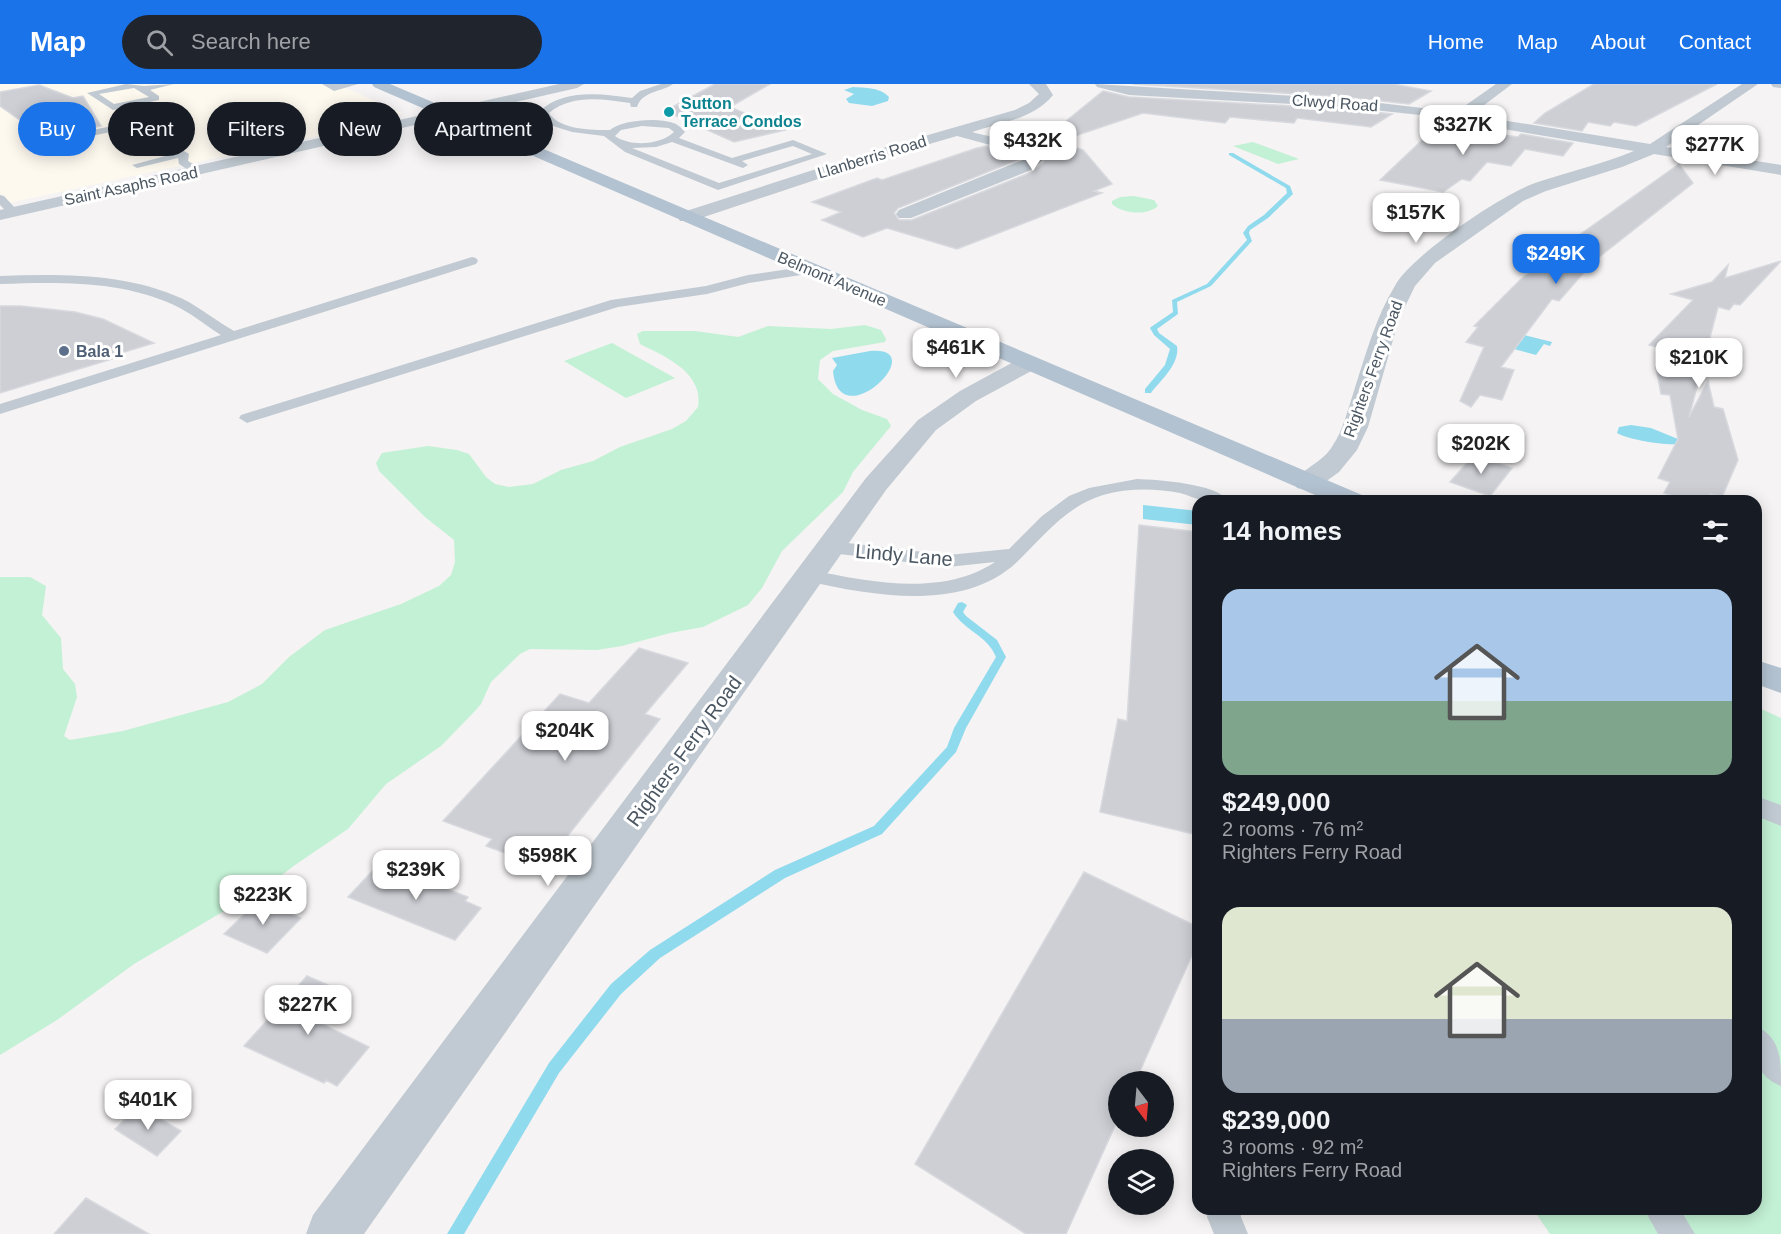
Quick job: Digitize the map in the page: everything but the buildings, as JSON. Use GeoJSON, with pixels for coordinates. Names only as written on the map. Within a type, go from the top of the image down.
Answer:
{"type":"FeatureCollection","features":[{"type":"Feature","properties":{"kind":"main road","name":"Belmont Avenue"},"geometry":{"type":"LineString","coordinates":[[379,84],[420,102]]}},
{"type":"Feature","properties":{"kind":"main road","name":"Belmont Avenue"},"geometry":{"type":"LineString","coordinates":[[545,156],[1338,495]]}},
{"type":"Feature","properties":{"kind":"main road"},"geometry":{"type":"LineString","coordinates":[[1762,673],[1781,681]]}},
{"type":"Feature","properties":{"kind":"street","name":"Saint Asaphs Road"},"geometry":{"type":"LineString","coordinates":[[499,102],[577,84]]}},
{"type":"Feature","properties":{"kind":"street","name":"Clwyd Road"},"geometry":{"type":"LineString","coordinates":[[1102,84],[1129,91],[1346,103],[1460,116],[1781,170]]}},
{"type":"Feature","properties":{"kind":"street"},"geometry":{"type":"LineString","coordinates":[[1460,116],[1504,84]]}},
{"type":"Feature","properties":{"kind":"street","name":"Righters Ferry Road"},"geometry":{"type":"LineString","coordinates":[[1307,482],[1330,466],[1344,450],[1354,427],[1388,319],[1406,284],[1428,259],[1517,197],[1540,187],[1616,164],[1654,148],[1751,84]]}},
{"type":"Feature","properties":{"kind":"street","name":"Llanberris Road"},"geometry":{"type":"LineString","coordinates":[[687,217],[778,186],[1027,110],[1045,98],[1046,92],[1040,86]]}},
{"type":"Feature","properties":{"kind":"street","name":"Saint Asaphs Road"},"geometry":{"type":"LineString","coordinates":[[7,213],[414,122]]}},
{"type":"Feature","properties":{"kind":"street"},"geometry":{"type":"LineString","coordinates":[[905,214],[1025,167],[1035,160],[1030,154],[981,141],[958,131]]}},
{"type":"Feature","properties":{"kind":"street","name":"Righters Ferry Road"},"geometry":{"type":"LineString","coordinates":[[332,1234],[876,484],[927,425],[968,396],[1029,363]]}},
{"type":"Feature","properties":{"kind":"lane"},"geometry":{"type":"LineString","coordinates":[[143,89],[156,98],[112,107],[91,93],[135,85],[143,89],[170,84]]}},
{"type":"Feature","properties":{"kind":"lane"},"geometry":{"type":"LineString","coordinates":[[326,84],[334,88],[354,84]]}},
{"type":"Feature","properties":{"kind":"lane"},"geometry":{"type":"LineString","coordinates":[[620,143],[647,145],[672,139],[679,134],[679,129],[658,123],[634,121],[609,134],[580,132],[545,117],[544,112],[549,107],[586,97],[612,93],[643,93],[669,84]]}},
{"type":"Feature","properties":{"kind":"lane"},"geometry":{"type":"LineString","coordinates":[[586,97],[634,103],[643,93]]}},
{"type":"Feature","properties":{"kind":"lane"},"geometry":{"type":"LineString","coordinates":[[609,134],[610,139],[629,150],[718,187],[822,154],[794,143],[731,161]]}},
{"type":"Feature","properties":{"kind":"lane"},"geometry":{"type":"LineString","coordinates":[[672,139],[795,181]]}},
{"type":"Feature","properties":{"kind":"lane"},"geometry":{"type":"LineString","coordinates":[[167,178],[150,167],[137,165],[183,154],[183,162],[197,171]]}},
{"type":"Feature","properties":{"kind":"lane"},"geometry":{"type":"LineString","coordinates":[[752,176],[778,186]]}},
{"type":"Feature","properties":{"kind":"lane"},"geometry":{"type":"LineString","coordinates":[[0,198],[7,213]]}},
{"type":"Feature","properties":{"kind":"lane"},"geometry":{"type":"LineString","coordinates":[[247,418],[616,303],[706,290],[735,281],[786,259]]}},
{"type":"Feature","properties":{"kind":"lane"},"geometry":{"type":"LineString","coordinates":[[0,409],[472,261]]}},
{"type":"Feature","properties":{"kind":"lane"},"geometry":{"type":"LineString","coordinates":[[735,281],[783,272],[810,270]]}},
{"type":"Feature","properties":{"kind":"lane"},"geometry":{"type":"LineString","coordinates":[[0,280],[81,282],[148,292],[184,305],[232,336]]}},
{"type":"Feature","properties":{"kind":"lane","name":"Lindy Lane"},"geometry":{"type":"LineString","coordinates":[[821,562],[873,587],[930,588],[977,580],[998,570],[1057,511],[1090,494],[1152,485],[1203,495]]}},
{"type":"Feature","properties":{"kind":"lane","name":"Lindy Lane"},"geometry":{"type":"LineString","coordinates":[[821,562],[888,555],[948,561],[1013,554]]}},
{"type":"Feature","properties":{"kind":"lane"},"geometry":{"type":"LineString","coordinates":[[873,587],[888,555]]}},
{"type":"Feature","properties":{"kind":"lane"},"geometry":{"type":"LineString","coordinates":[[1762,808],[1781,816]]}},
{"type":"Feature","properties":{"kind":"lane"},"geometry":{"type":"LineString","coordinates":[[1762,1047],[1781,1071]]}},
{"type":"Feature","properties":{"kind":"lane"},"geometry":{"type":"LineString","coordinates":[[1224,1215],[1231,1234]]}},
{"type":"Feature","properties":{"kind":"lane"},"geometry":{"type":"LineString","coordinates":[[1664,1215],[1678,1234]]}},
{"type":"Feature","properties":{"kind":"shaded area"},"geometry":{"type":"Polygon","coordinates":[[[0,84],[337,84],[377,102],[318,102],[318,136],[306,138],[306,102],[207,102],[207,156],[225,156],[0,205],[0,84]]]}},
{"type":"Feature","properties":{"kind":"green space"},"geometry":{"type":"Polygon","coordinates":[[[1253,142],[1299,159],[1278,164],[1233,146],[1253,142]]]}},
{"type":"Feature","properties":{"kind":"green space"},"geometry":{"type":"Polygon","coordinates":[[[1134,196],[1154,200],[1158,206],[1148,211],[1128,212],[1112,204],[1112,201],[1120,197],[1134,196]]]}},
{"type":"Feature","properties":{"kind":"green space"},"geometry":{"type":"Polygon","coordinates":[[[865,325],[881,330],[886,339],[885,342],[833,351],[820,360],[818,379],[833,394],[862,410],[887,419],[891,426],[853,472],[843,492],[782,551],[762,588],[748,605],[703,627],[622,646],[597,650],[530,649],[520,654],[491,682],[481,704],[441,746],[386,784],[348,829],[270,884],[134,964],[57,1020],[0,1055],[0,577],[30,577],[46,586],[42,615],[61,638],[63,669],[75,684],[77,697],[64,736],[70,740],[123,731],[228,702],[262,684],[289,657],[325,630],[401,604],[439,586],[451,575],[455,562],[454,540],[425,517],[379,471],[376,463],[382,453],[428,446],[457,450],[469,454],[486,477],[495,484],[509,487],[533,484],[561,470],[593,461],[620,447],[672,429],[686,421],[698,407],[695,384],[689,375],[670,360],[640,344],[637,334],[643,331],[695,331],[738,337],[768,326],[831,329],[865,325]]]}},
{"type":"Feature","properties":{"kind":"green space"},"geometry":{"type":"Polygon","coordinates":[[[612,343],[675,378],[626,398],[564,361],[612,343]]]}},
{"type":"Feature","properties":{"kind":"green space"},"geometry":{"type":"Polygon","coordinates":[[[1762,709],[1781,718],[1781,1234],[1550,1234],[1537,1215],[1762,1215],[1762,709]]]}},
{"type":"Feature","properties":{"kind":"water"},"geometry":{"type":"Polygon","coordinates":[[[853,87],[881,91],[889,97],[888,101],[872,106],[849,103],[846,99],[854,94],[844,90],[853,87]]]}},
{"type":"Feature","properties":{"kind":"water"},"geometry":{"type":"Polygon","coordinates":[[[1524,335],[1552,342],[1550,346],[1544,344],[1536,355],[1514,349],[1524,335]]]}},
{"type":"Feature","properties":{"kind":"water"},"geometry":{"type":"Polygon","coordinates":[[[870,351],[887,353],[892,361],[888,373],[878,384],[864,393],[850,396],[839,389],[833,371],[837,365],[832,358],[870,351]]]}},
{"type":"Feature","properties":{"kind":"water"},"geometry":{"type":"Polygon","coordinates":[[[1631,425],[1651,428],[1678,439],[1678,444],[1646,442],[1617,433],[1619,427],[1631,425]]]}},
{"type":"Feature","properties":{"kind":"water"},"geometry":{"type":"Polygon","coordinates":[[[1143,505],[1192,510],[1192,524],[1143,519],[1143,505]]]}},
{"type":"Feature","properties":{"kind":"waterway"},"geometry":{"type":"LineString","coordinates":[[1148,391],[1169,365],[1174,354],[1174,348],[1156,334],[1153,328],[1176,313],[1174,301],[1209,285],[1250,240],[1246,233],[1248,230],[1266,217],[1290,194],[1288,187],[1231,154]]}},
{"type":"Feature","properties":{"kind":"waterway"},"geometry":{"type":"LineString","coordinates":[[455,1234],[554,1068],[616,989],[655,954],[780,874],[878,830],[952,749],[960,728],[1001,657],[994,643],[963,619],[958,612],[962,605]]}},
{"type":"Feature","properties":{"kind":"place","name":"Sutton Terrace Condos"},"geometry":{"type":"Point","coordinates":[669,112]}},
{"type":"Feature","properties":{"kind":"place","name":"Bala 1"},"geometry":{"type":"Point","coordinates":[64,351]}}]}
